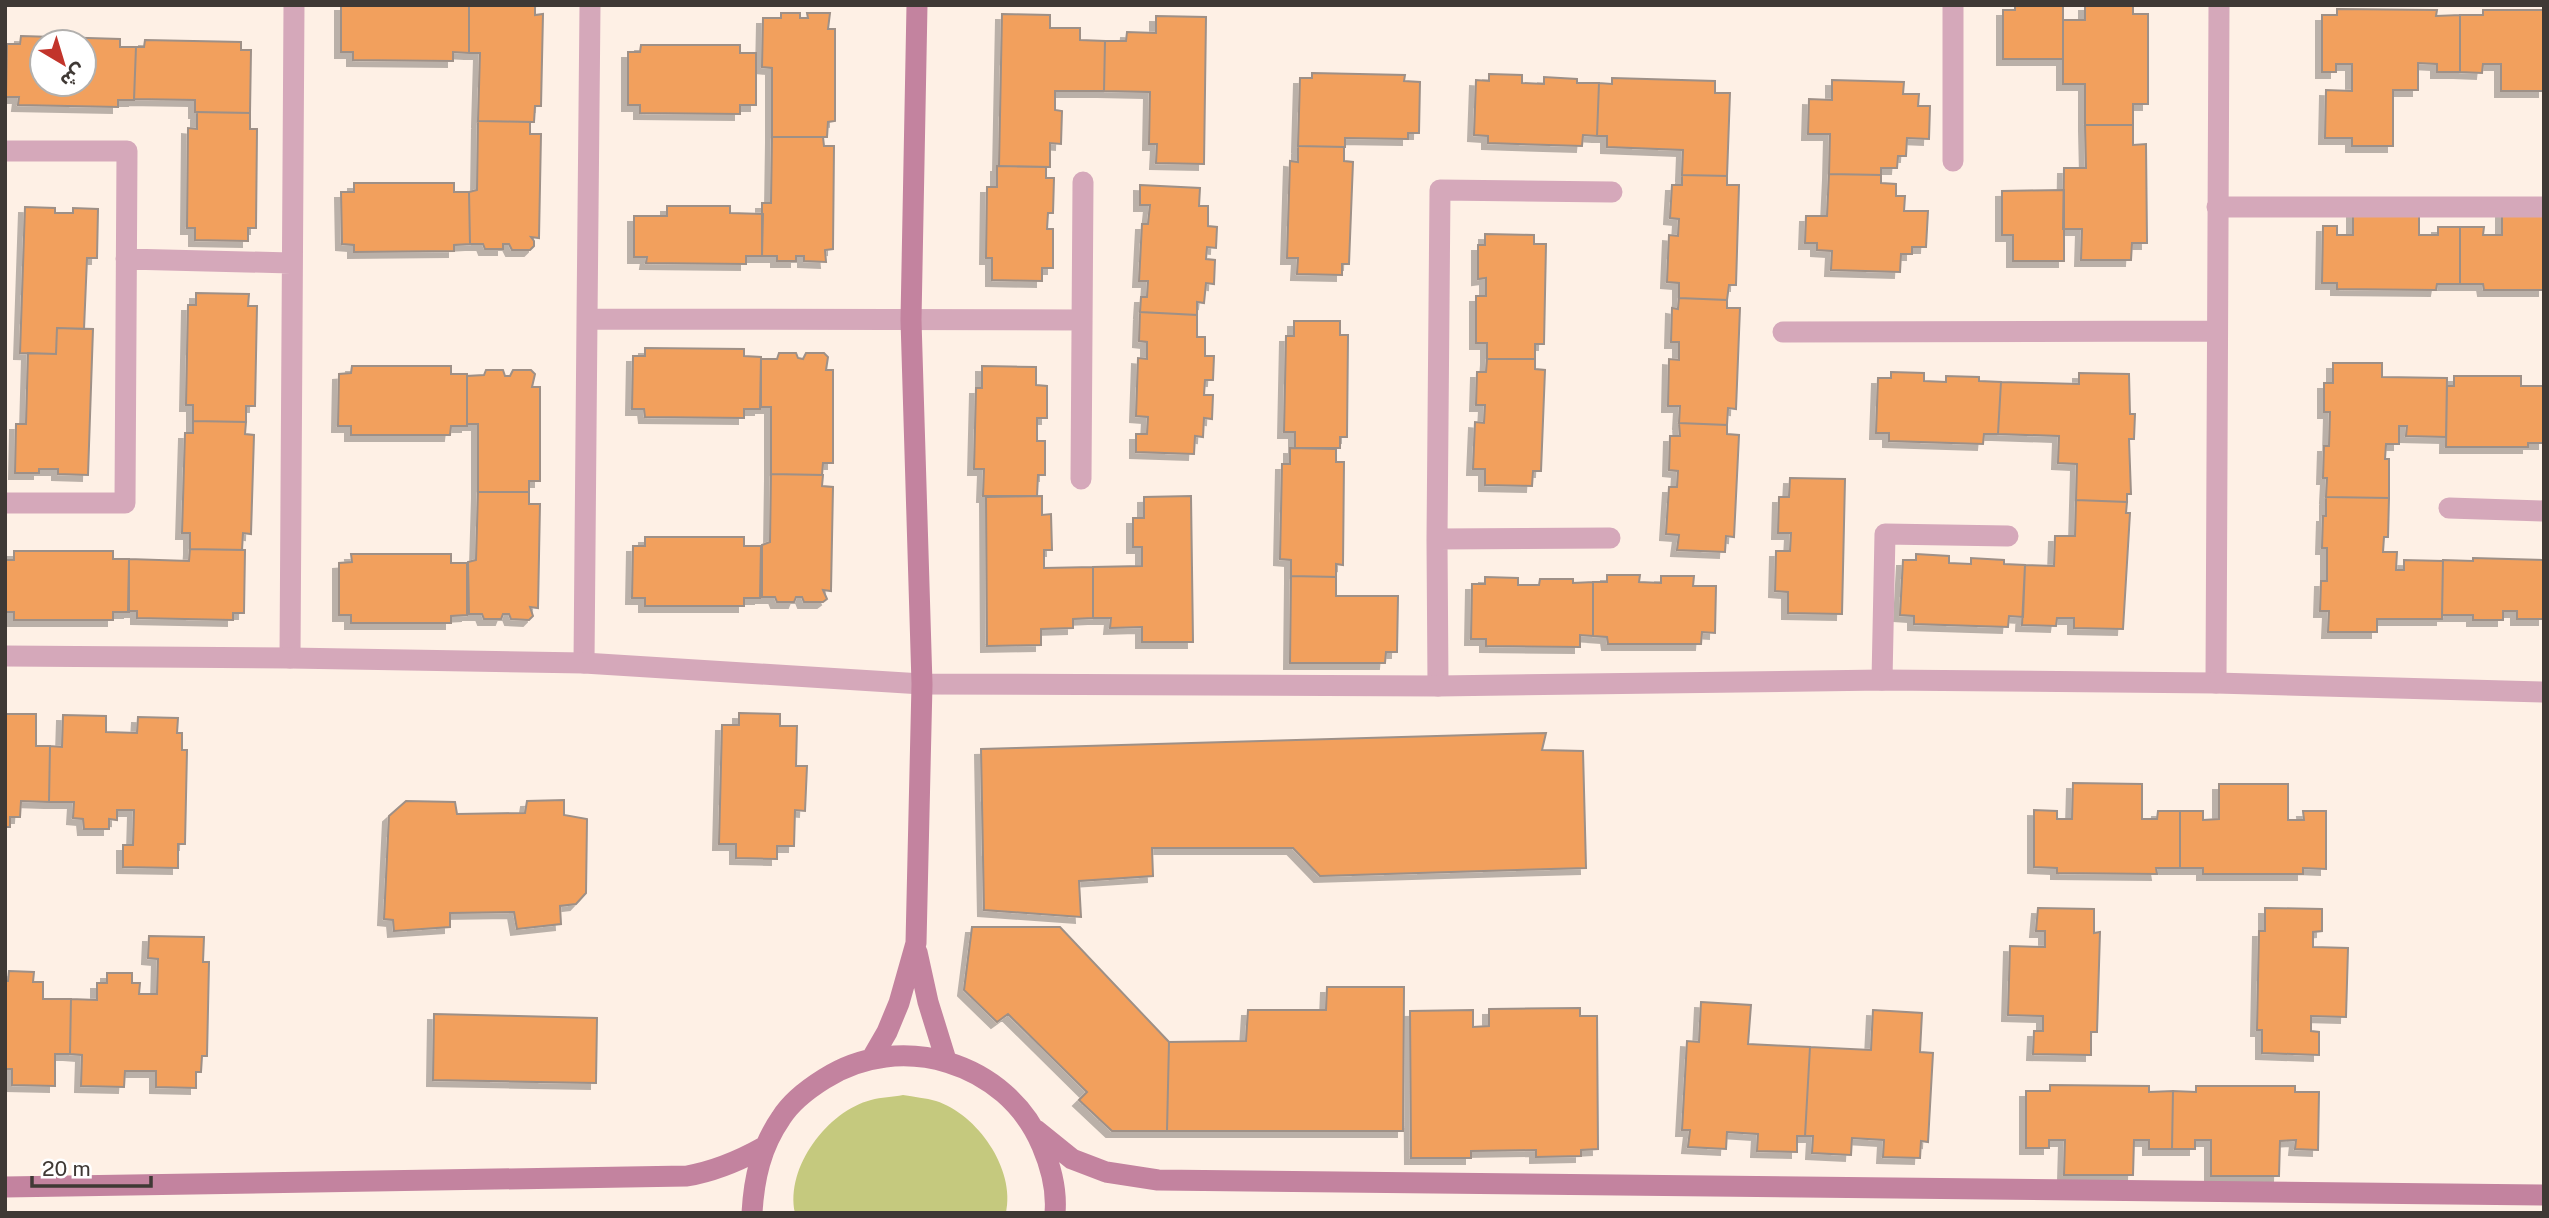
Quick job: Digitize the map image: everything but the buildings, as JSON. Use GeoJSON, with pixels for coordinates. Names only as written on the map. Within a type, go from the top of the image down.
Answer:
{"type":"FeatureCollection","features":[{"type":"Feature","properties":{"kind":"main road"},"geometry":{"type":"LineString","coordinates":[[917,5],[911,320],[922,684],[916,943],[928,1002],[946,1060]]}},
{"type":"Feature","properties":{"kind":"main road"},"geometry":{"type":"LineString","coordinates":[[872,1058],[899,1003],[916,943]]}},
{"type":"Feature","properties":{"kind":"main road"},"geometry":{"type":"LineString","coordinates":[[752,1213],[754,1182],[764,1147],[782,1115],[807,1090],[838,1070],[872,1058],[908,1055],[946,1060],[982,1076],[1012,1099],[1036,1130],[1072,1159],[1106,1172],[1158,1180],[2544,1195]]}},
{"type":"Feature","properties":{"kind":"main road"},"geometry":{"type":"LineString","coordinates":[[1036,1130],[1051,1166],[1055,1213]]}},
{"type":"Feature","properties":{"kind":"main road"},"geometry":{"type":"LineString","coordinates":[[5,1187],[687,1176],[710,1172],[734,1163],[764,1147]]}},
{"type":"Feature","properties":{"kind":"street"},"geometry":{"type":"LineString","coordinates":[[290,658],[294,5]]}},
{"type":"Feature","properties":{"kind":"street"},"geometry":{"type":"LineString","coordinates":[[584,663],[590,5]]}},
{"type":"Feature","properties":{"kind":"street"},"geometry":{"type":"LineString","coordinates":[[1953,5],[1953,161]]}},
{"type":"Feature","properties":{"kind":"street"},"geometry":{"type":"LineString","coordinates":[[2216,683],[2219,5]]}},
{"type":"Feature","properties":{"kind":"street"},"geometry":{"type":"LineString","coordinates":[[5,151],[127,151],[125,503],[5,503]]}},
{"type":"Feature","properties":{"kind":"street"},"geometry":{"type":"LineString","coordinates":[[1081,479],[1083,182]]}},
{"type":"Feature","properties":{"kind":"street"},"geometry":{"type":"LineString","coordinates":[[1438,686],[1440,190],[1612,192]]}},
{"type":"Feature","properties":{"kind":"street"},"geometry":{"type":"LineString","coordinates":[[2217,207],[2544,207]]}},
{"type":"Feature","properties":{"kind":"street"},"geometry":{"type":"LineString","coordinates":[[126,259],[291,263]]}},
{"type":"Feature","properties":{"kind":"street"},"geometry":{"type":"LineString","coordinates":[[587,319],[1082,320]]}},
{"type":"Feature","properties":{"kind":"street"},"geometry":{"type":"LineString","coordinates":[[1783,332],[2217,331]]}},
{"type":"Feature","properties":{"kind":"street"},"geometry":{"type":"LineString","coordinates":[[2449,509],[2544,511]]}},
{"type":"Feature","properties":{"kind":"street"},"geometry":{"type":"LineString","coordinates":[[1882,680],[1885,534],[2008,536]]}},
{"type":"Feature","properties":{"kind":"street"},"geometry":{"type":"LineString","coordinates":[[1437,540],[1610,538]]}},
{"type":"Feature","properties":{"kind":"street"},"geometry":{"type":"LineString","coordinates":[[5,656],[584,663],[922,684],[1438,686],[1882,680],[2216,683],[2544,692]]}},
{"type":"Feature","properties":{"kind":"green space"},"geometry":{"type":"Polygon","coordinates":[[[903,1095],[932,1100],[951,1108],[979,1131],[990,1145],[1005,1179],[1008,1196],[1006,1213],[795,1213],[794,1195],[803,1160],[825,1128],[855,1106],[875,1099],[903,1095]]]}}]}
